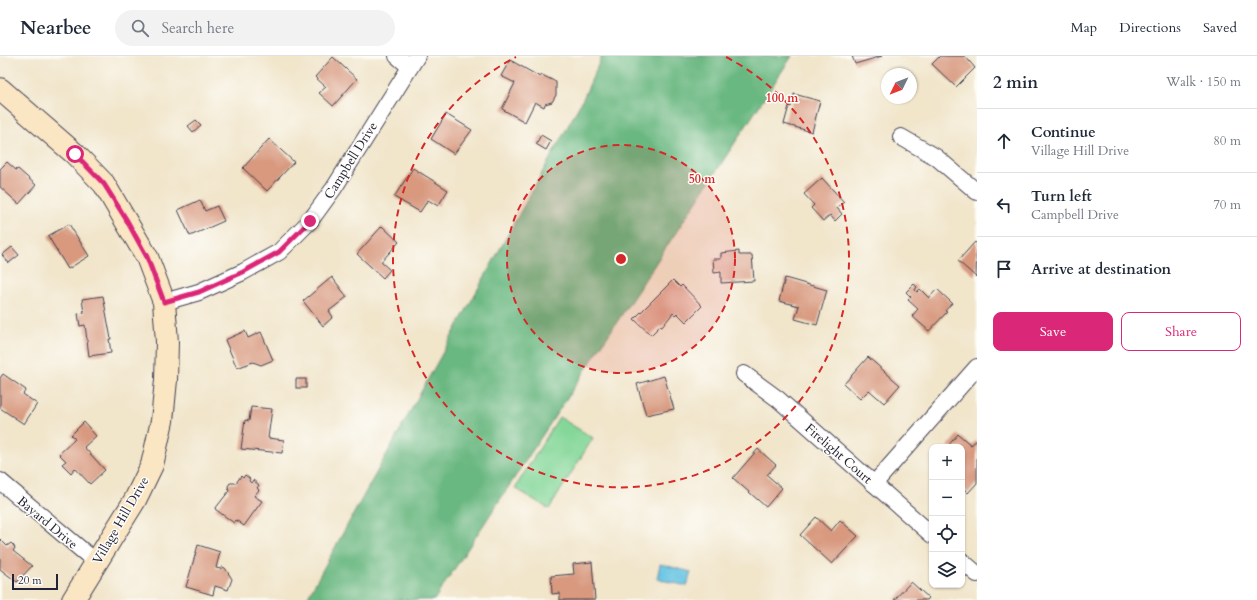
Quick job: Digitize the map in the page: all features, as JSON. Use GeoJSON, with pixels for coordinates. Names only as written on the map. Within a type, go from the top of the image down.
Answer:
{"type":"FeatureCollection","features":[{"type":"Feature","properties":{"kind":"street"},"geometry":{"type":"LineString","coordinates":[[397,56],[413,61]]}},
{"type":"Feature","properties":{"kind":"street","name":"Campbell Drive"},"geometry":{"type":"LineString","coordinates":[[164,302],[199,292],[243,272],[279,252],[310,221],[334,188],[413,61]]}},
{"type":"Feature","properties":{"kind":"street","name":"Village Hill Drive"},"geometry":{"type":"LineString","coordinates":[[0,89],[75,154],[104,184],[147,257],[164,302],[167,342],[166,380],[162,421],[152,465],[135,500],[73,600]]}},
{"type":"Feature","properties":{"kind":"street"},"geometry":{"type":"LineString","coordinates":[[901,137],[936,157],[977,192]]}},
{"type":"Feature","properties":{"kind":"street"},"geometry":{"type":"LineString","coordinates":[[874,484],[977,367]]}},
{"type":"Feature","properties":{"kind":"street","name":"Firelight Court"},"geometry":{"type":"LineString","coordinates":[[744,374],[778,399],[929,532]]}},
{"type":"Feature","properties":{"kind":"street","name":"Bayard Drive"},"geometry":{"type":"LineString","coordinates":[[0,481],[96,562]]}},
{"type":"Feature","properties":{"kind":"street"},"geometry":{"type":"LineString","coordinates":[[965,564],[977,574]]}},
{"type":"Feature","properties":{"kind":"green space"},"geometry":{"type":"Polygon","coordinates":[[[602,56],[792,56],[434,600],[306,600],[584,97],[602,56]]]}},
{"type":"Feature","properties":{"kind":"green space"},"geometry":{"type":"Polygon","coordinates":[[[559,417],[593,438],[549,509],[515,488],[559,417]]]}},
{"type":"Feature","properties":{"kind":"water"},"geometry":{"type":"Polygon","coordinates":[[[660,564],[691,572],[687,586],[657,579],[660,564]]]}},
{"type":"Feature","properties":{"kind":"building"},"geometry":{"type":"Polygon","coordinates":[[[852,56],[882,56],[855,64],[852,56]]]}},
{"type":"Feature","properties":{"kind":"building"},"geometry":{"type":"Polygon","coordinates":[[[940,56],[965,56],[975,68],[956,87],[932,64],[940,56]]]}},
{"type":"Feature","properties":{"kind":"building"},"geometry":{"type":"Polygon","coordinates":[[[333,57],[357,79],[333,106],[319,93],[326,87],[315,77],[333,57]]]}},
{"type":"Feature","properties":{"kind":"building"},"geometry":{"type":"Polygon","coordinates":[[[510,60],[540,77],[542,75],[556,82],[556,95],[552,102],[545,104],[544,107],[535,102],[525,122],[502,109],[515,83],[501,76],[510,60]]]}},
{"type":"Feature","properties":{"kind":"building"},"geometry":{"type":"Polygon","coordinates":[[[794,94],[820,101],[812,132],[784,124],[789,106],[791,107],[794,94]]]}},
{"type":"Feature","properties":{"kind":"building"},"geometry":{"type":"Polygon","coordinates":[[[446,114],[472,130],[454,154],[431,139],[446,114]]]}},
{"type":"Feature","properties":{"kind":"building"},"geometry":{"type":"Polygon","coordinates":[[[196,120],[201,125],[193,132],[188,126],[196,120]]]}},
{"type":"Feature","properties":{"kind":"building"},"geometry":{"type":"Polygon","coordinates":[[[541,135],[551,141],[546,150],[536,144],[541,135]]]}},
{"type":"Feature","properties":{"kind":"building"},"geometry":{"type":"Polygon","coordinates":[[[269,139],[294,162],[267,191],[243,168],[269,139]]]}},
{"type":"Feature","properties":{"kind":"building"},"geometry":{"type":"Polygon","coordinates":[[[7,162],[16,170],[18,169],[36,185],[19,204],[0,187],[0,169],[7,162]]]}},
{"type":"Feature","properties":{"kind":"building"},"geometry":{"type":"Polygon","coordinates":[[[413,168],[448,190],[438,206],[428,200],[420,212],[394,197],[413,168]]]}},
{"type":"Feature","properties":{"kind":"building"},"geometry":{"type":"Polygon","coordinates":[[[822,178],[844,202],[837,208],[842,214],[835,221],[830,215],[823,221],[811,208],[814,205],[804,194],[822,178]]]}},
{"type":"Feature","properties":{"kind":"building"},"geometry":{"type":"Polygon","coordinates":[[[200,200],[205,211],[217,206],[224,221],[190,236],[178,210],[200,200]]]}},
{"type":"Feature","properties":{"kind":"building"},"geometry":{"type":"Polygon","coordinates":[[[69,224],[89,256],[68,269],[48,236],[69,224]]]}},
{"type":"Feature","properties":{"kind":"building"},"geometry":{"type":"Polygon","coordinates":[[[382,226],[399,242],[381,262],[390,270],[383,278],[357,254],[382,226]]]}},
{"type":"Feature","properties":{"kind":"building"},"geometry":{"type":"Polygon","coordinates":[[[975,242],[977,244],[976,277],[958,261],[975,242]]]}},
{"type":"Feature","properties":{"kind":"building"},"geometry":{"type":"Polygon","coordinates":[[[12,247],[19,255],[9,263],[2,255],[12,247]]]}},
{"type":"Feature","properties":{"kind":"building"},"geometry":{"type":"Polygon","coordinates":[[[739,251],[739,255],[752,255],[754,281],[721,283],[721,272],[714,273],[713,259],[721,259],[721,253],[739,251]]]}},
{"type":"Feature","properties":{"kind":"building"},"geometry":{"type":"Polygon","coordinates":[[[332,277],[347,297],[329,311],[333,317],[323,326],[303,301],[332,277]]]}},
{"type":"Feature","properties":{"kind":"building"},"geometry":{"type":"Polygon","coordinates":[[[785,278],[827,290],[817,325],[795,319],[799,306],[779,301],[785,278]]]}},
{"type":"Feature","properties":{"kind":"building"},"geometry":{"type":"Polygon","coordinates":[[[673,280],[680,287],[682,285],[702,306],[686,322],[677,313],[675,315],[673,313],[662,327],[660,326],[651,335],[634,319],[673,280]]]}},
{"type":"Feature","properties":{"kind":"building"},"geometry":{"type":"Polygon","coordinates":[[[914,284],[917,287],[915,290],[917,292],[920,289],[929,298],[937,289],[952,303],[945,311],[947,312],[929,331],[912,316],[918,309],[908,300],[911,297],[906,292],[914,284]]]}},
{"type":"Feature","properties":{"kind":"building"},"geometry":{"type":"Polygon","coordinates":[[[103,296],[111,339],[109,339],[111,353],[89,356],[85,325],[80,326],[78,314],[84,313],[82,299],[103,296]]]}},
{"type":"Feature","properties":{"kind":"building"},"geometry":{"type":"Polygon","coordinates":[[[245,331],[248,338],[261,332],[273,360],[261,365],[253,362],[237,368],[225,340],[245,331]]]}},
{"type":"Feature","properties":{"kind":"building"},"geometry":{"type":"Polygon","coordinates":[[[868,357],[900,385],[884,403],[869,390],[860,399],[844,384],[868,357]]]}},
{"type":"Feature","properties":{"kind":"building"},"geometry":{"type":"Polygon","coordinates":[[[3,374],[26,390],[23,394],[37,404],[24,424],[0,408],[0,378],[3,374]]]}},
{"type":"Feature","properties":{"kind":"building"},"geometry":{"type":"Polygon","coordinates":[[[664,376],[674,409],[646,415],[637,384],[664,376]]]}},
{"type":"Feature","properties":{"kind":"building"},"geometry":{"type":"Polygon","coordinates":[[[296,379],[306,379],[306,388],[296,388],[296,379]]]}},
{"type":"Feature","properties":{"kind":"building"},"geometry":{"type":"Polygon","coordinates":[[[251,407],[272,409],[268,438],[284,440],[282,453],[241,449],[245,420],[249,421],[251,407]]]}},
{"type":"Feature","properties":{"kind":"building"},"geometry":{"type":"Polygon","coordinates":[[[84,422],[96,436],[84,447],[105,470],[90,484],[75,468],[71,473],[62,464],[66,461],[59,454],[75,439],[71,435],[84,422]]]}},
{"type":"Feature","properties":{"kind":"building"},"geometry":{"type":"Polygon","coordinates":[[[958,434],[971,445],[977,440],[977,483],[968,493],[965,490],[965,444],[950,444],[958,434]]]}},
{"type":"Feature","properties":{"kind":"building"},"geometry":{"type":"Polygon","coordinates":[[[758,449],[776,465],[767,475],[782,488],[766,507],[733,478],[758,449]]]}},
{"type":"Feature","properties":{"kind":"building"},"geometry":{"type":"Polygon","coordinates":[[[245,475],[250,479],[249,481],[251,483],[253,480],[259,485],[257,488],[259,490],[254,496],[262,501],[244,526],[236,520],[234,523],[215,509],[229,491],[228,486],[230,483],[236,483],[241,476],[243,478],[245,475]]]}},
{"type":"Feature","properties":{"kind":"building"},"geometry":{"type":"Polygon","coordinates":[[[816,517],[831,531],[840,520],[858,536],[832,564],[800,535],[816,517]]]}},
{"type":"Feature","properties":{"kind":"building"},"geometry":{"type":"Polygon","coordinates":[[[0,539],[7,546],[11,543],[15,548],[13,551],[32,566],[17,582],[0,569],[0,539]]]}},
{"type":"Feature","properties":{"kind":"building"},"geometry":{"type":"Polygon","coordinates":[[[198,545],[220,552],[216,568],[225,568],[232,579],[228,590],[215,586],[213,595],[186,587],[198,545]]]}},
{"type":"Feature","properties":{"kind":"building"},"geometry":{"type":"Polygon","coordinates":[[[592,562],[595,600],[560,600],[560,593],[552,594],[551,576],[574,574],[573,564],[592,562]]]}},
{"type":"Feature","properties":{"kind":"building"},"geometry":{"type":"Polygon","coordinates":[[[911,582],[929,598],[927,600],[894,600],[911,582]]]}},
{"type":"Feature","properties":{"kind":"route"},"geometry":{"type":"LineString","coordinates":[[75,154],[104,184],[126,219],[147,257],[164,302],[199,292],[243,272],[279,252],[310,221]]}}]}
